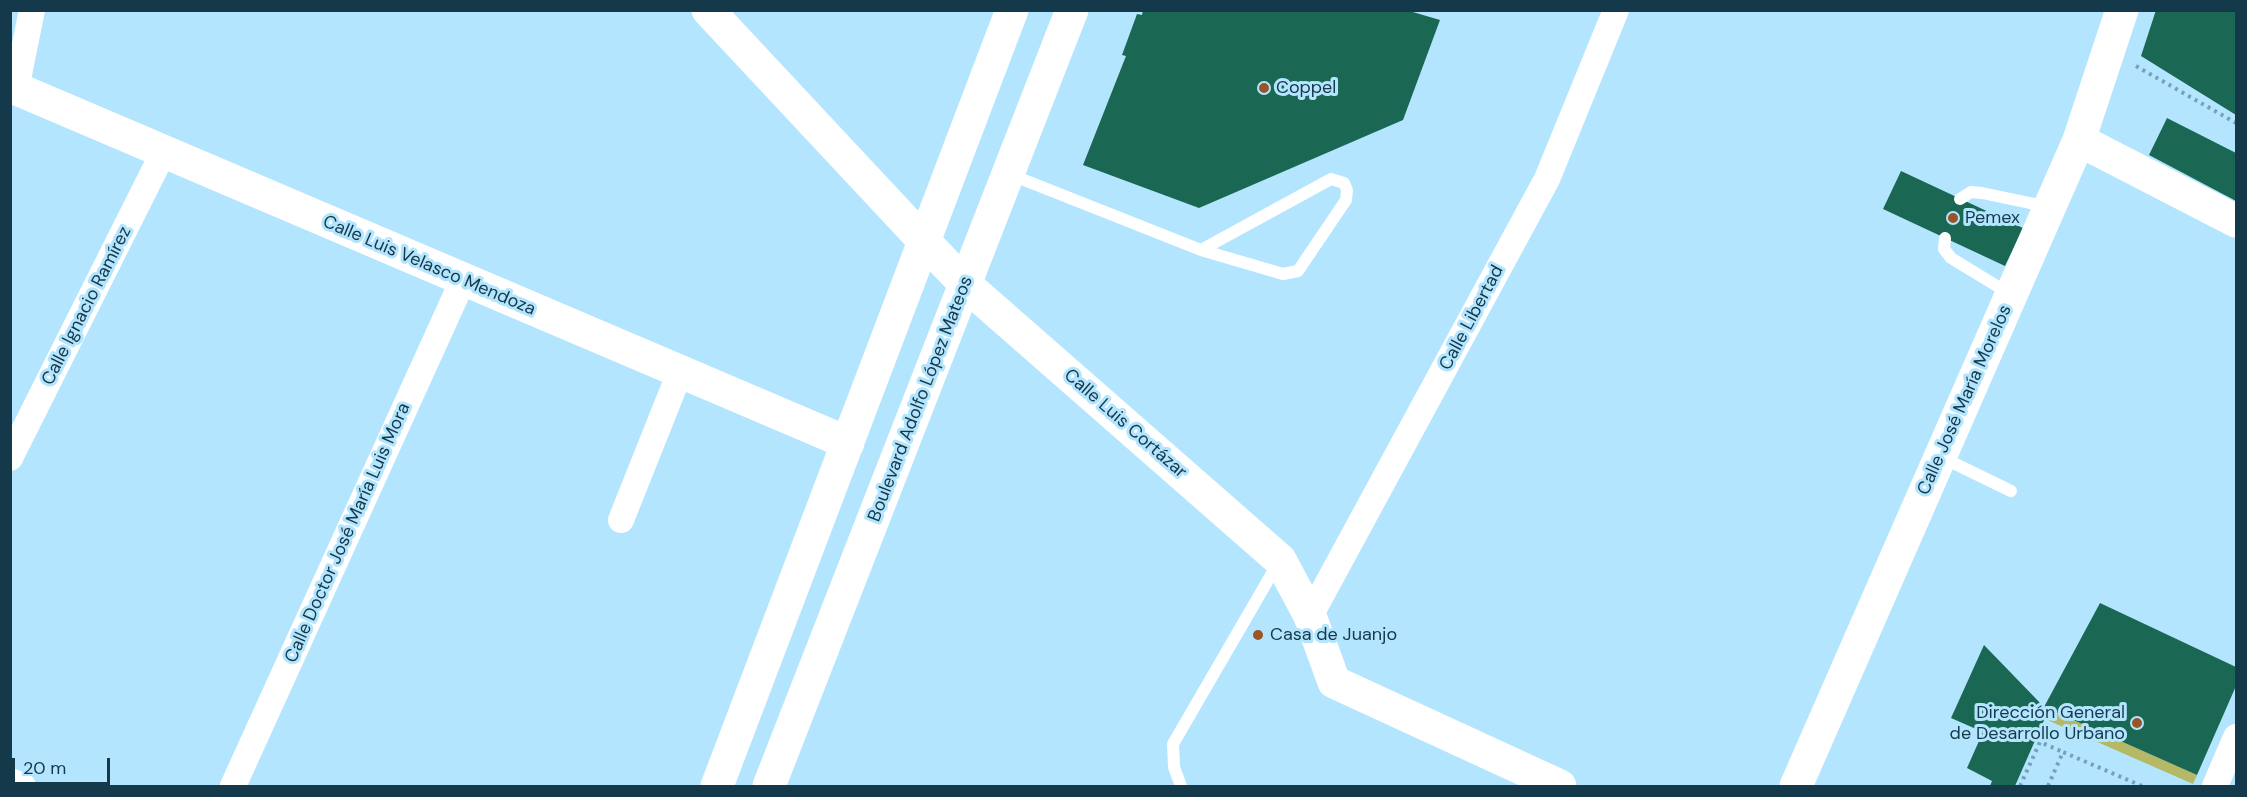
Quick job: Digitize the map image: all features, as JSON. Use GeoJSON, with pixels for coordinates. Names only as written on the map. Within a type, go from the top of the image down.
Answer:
{"type":"FeatureCollection","features":[{"type":"Feature","properties":{"kind":"main road","name":"Calle Luis Cortázar"},"geometry":{"type":"LineString","coordinates":[[708,10],[966,285],[1280,560],[1310,616],[1334,682],[1560,786]]}},
{"type":"Feature","properties":{"kind":"main road"},"geometry":{"type":"LineString","coordinates":[[717,786],[1012,10]]}},
{"type":"Feature","properties":{"kind":"main road","name":"Boulevard Adolfo López Mateos"},"geometry":{"type":"LineString","coordinates":[[769,786],[1072,10]]}},
{"type":"Feature","properties":{"kind":"main road","name":"Calle José María Morelos"},"geometry":{"type":"LineString","coordinates":[[1796,786],[2079,140],[2122,10]]}},
{"type":"Feature","properties":{"kind":"main road","name":"Calle Luis Velasco Mendoza"},"geometry":{"type":"LineString","coordinates":[[13,87],[163,153],[848,443]]}},
{"type":"Feature","properties":{"kind":"main road"},"geometry":{"type":"LineString","coordinates":[[2079,140],[2236,220]]}},
{"type":"Feature","properties":{"kind":"street"},"geometry":{"type":"LineString","coordinates":[[13,87],[32,10]]}},
{"type":"Feature","properties":{"kind":"street","name":"Calle Libertad"},"geometry":{"type":"LineString","coordinates":[[1310,616],[1547,179],[1616,10]]}},
{"type":"Feature","properties":{"kind":"street","name":"Calle Ignacio Ramírez"},"geometry":{"type":"LineString","coordinates":[[10,458],[163,153]]}},
{"type":"Feature","properties":{"kind":"street","name":"Calle Doctor José María Luis Mora"},"geometry":{"type":"LineString","coordinates":[[233,786],[463,280]]}},
{"type":"Feature","properties":{"kind":"street"},"geometry":{"type":"LineString","coordinates":[[621,520],[680,372]]}},
{"type":"Feature","properties":{"kind":"street"},"geometry":{"type":"LineString","coordinates":[[2215,786],[2236,737]]}},
{"type":"Feature","properties":{"kind":"street"},"geometry":{"type":"LineString","coordinates":[[10,781],[23,786]]}},
{"type":"Feature","properties":{"kind":"lane"},"geometry":{"type":"LineString","coordinates":[[1009,174],[1201,250],[1282,274],[1298,271],[1346,200],[1347,190],[1344,183],[1331,179],[1201,250]]}},
{"type":"Feature","properties":{"kind":"lane"},"geometry":{"type":"LineString","coordinates":[[1960,199],[1971,192],[2050,207]]}},
{"type":"Feature","properties":{"kind":"lane"},"geometry":{"type":"LineString","coordinates":[[1945,238],[1944,249],[1951,258],[2011,295]]}},
{"type":"Feature","properties":{"kind":"lane"},"geometry":{"type":"LineString","coordinates":[[1940,456],[2011,491]]}},
{"type":"Feature","properties":{"kind":"lane"},"geometry":{"type":"LineString","coordinates":[[1181,786],[1174,767],[1173,744],[1280,560]]}},
{"type":"Feature","properties":{"kind":"path"},"geometry":{"type":"LineString","coordinates":[[2109,52],[2236,123]]}},
{"type":"Feature","properties":{"kind":"path"},"geometry":{"type":"LineString","coordinates":[[2020,786],[2040,742],[2142,786]]}},
{"type":"Feature","properties":{"kind":"path"},"geometry":{"type":"LineString","coordinates":[[2048,786],[2063,752]]}},
{"type":"Feature","properties":{"kind":"green space"},"geometry":{"type":"Polygon","coordinates":[[[2051,710],[2197,775],[2193,784],[2045,719],[2051,710]]]}},
{"type":"Feature","properties":{"kind":"building","name":"Coppel"},"geometry":{"type":"Polygon","coordinates":[[[1143,10],[1406,10],[1440,20],[1403,120],[1199,208],[1083,165],[1126,56],[1122,55],[1137,14],[1142,15],[1143,10]]]}},
{"type":"Feature","properties":{"kind":"building"},"geometry":{"type":"Polygon","coordinates":[[[2156,10],[2236,10],[2236,115],[2141,56],[2156,10]]]}},
{"type":"Feature","properties":{"kind":"building"},"geometry":{"type":"Polygon","coordinates":[[[2167,118],[2236,153],[2236,201],[2149,155],[2167,118]]]}},
{"type":"Feature","properties":{"kind":"building","name":"Pemex"},"geometry":{"type":"Polygon","coordinates":[[[1901,171],[2023,228],[2005,266],[1883,209],[1901,171]]]}},
{"type":"Feature","properties":{"kind":"building"},"geometry":{"type":"Polygon","coordinates":[[[2100,603],[2236,667],[2236,686],[2197,775],[2044,707],[2100,603]]]}},
{"type":"Feature","properties":{"kind":"building"},"geometry":{"type":"Polygon","coordinates":[[[1984,645],[2044,707],[2040,715],[2045,718],[2015,786],[1990,786],[1992,781],[1967,768],[1983,732],[1951,718],[1984,645]]]}},
{"type":"Feature","properties":{"kind":"place","name":"Coppel"},"geometry":{"type":"Point","coordinates":[1264,88]}},
{"type":"Feature","properties":{"kind":"place","name":"Pemex"},"geometry":{"type":"Point","coordinates":[1953,218]}},
{"type":"Feature","properties":{"kind":"place","name":"Casa de Juanjo"},"geometry":{"type":"Point","coordinates":[1258,635]}},
{"type":"Feature","properties":{"kind":"place","name":"Dirección General de Desarrollo Urbano"},"geometry":{"type":"Point","coordinates":[2137,723]}}]}
